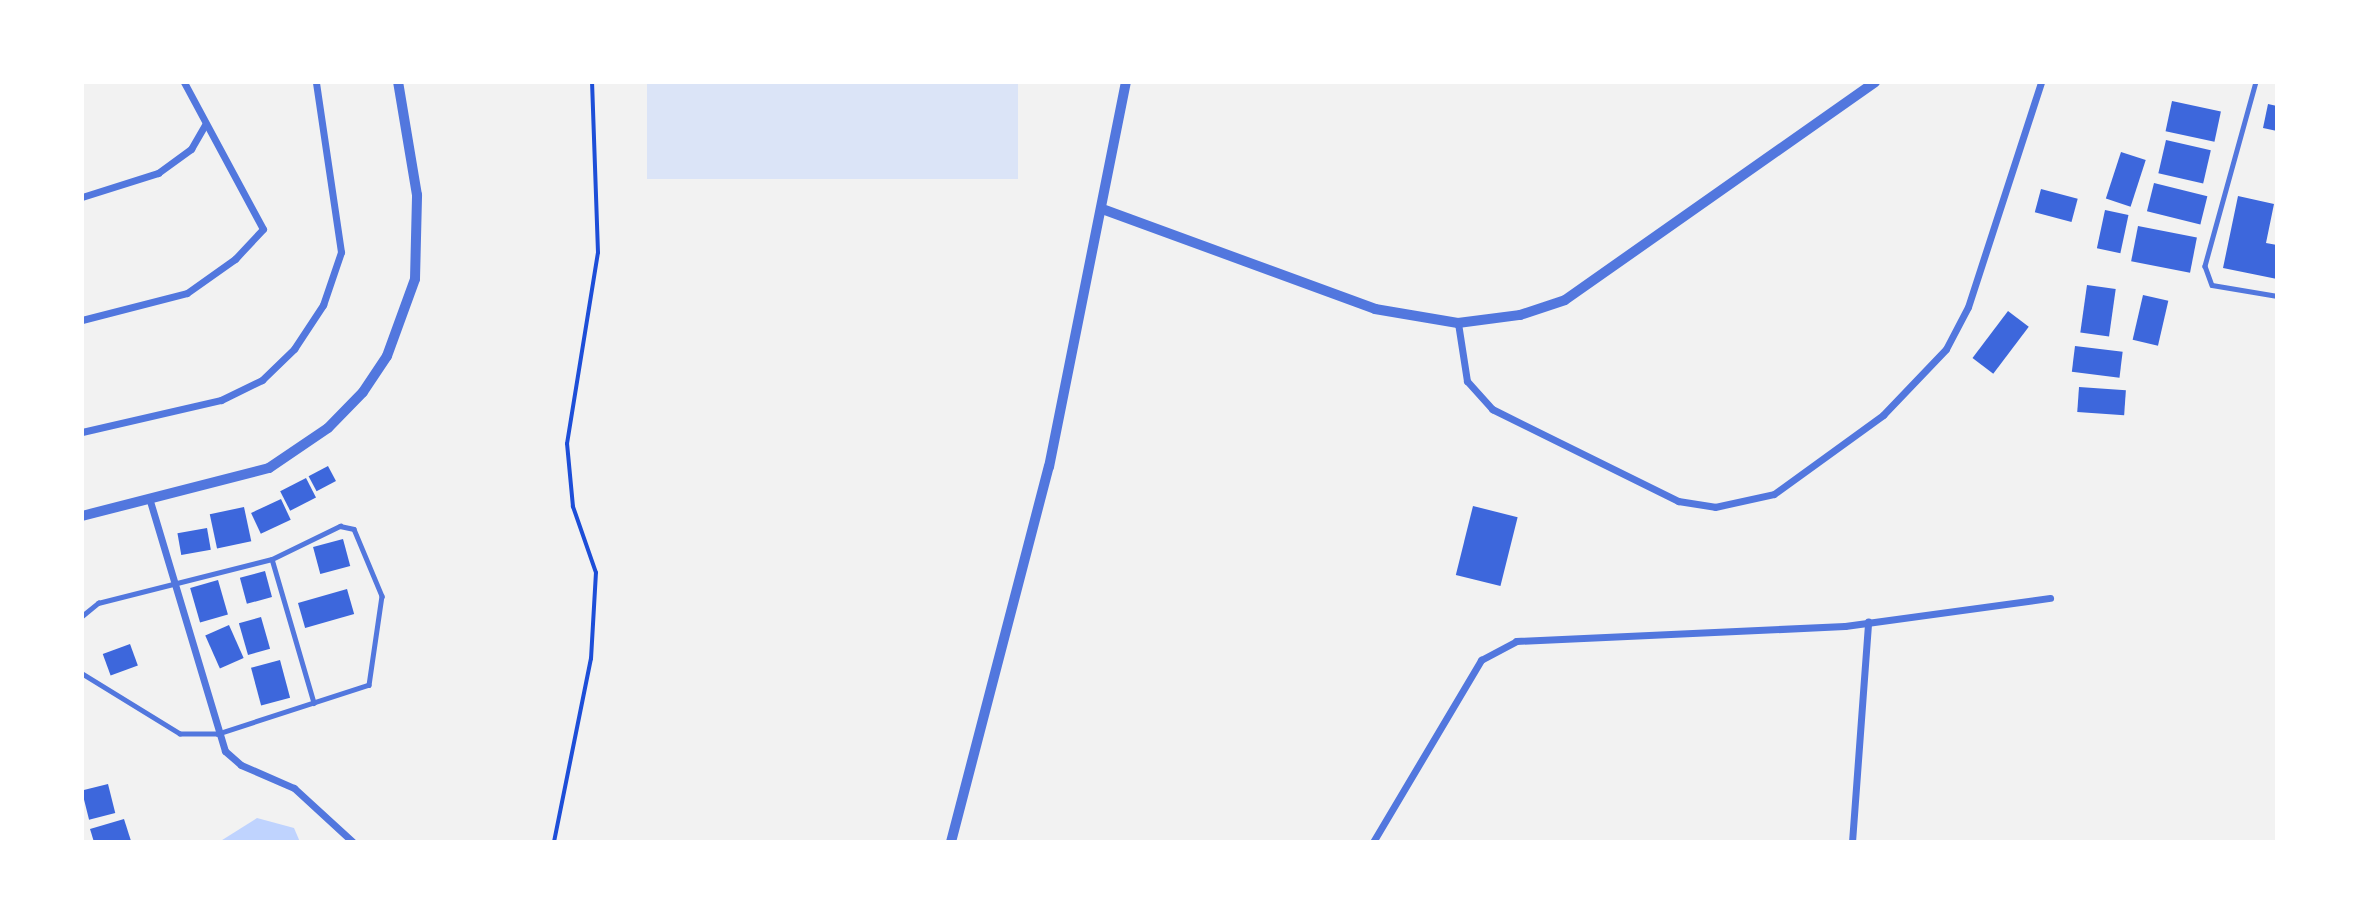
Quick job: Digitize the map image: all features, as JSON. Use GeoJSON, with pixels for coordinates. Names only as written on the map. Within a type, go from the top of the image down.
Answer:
{"type":"FeatureCollection","features":[{"type":"Feature","properties":{"kind":"street"},"geometry":{"type":"LineString","coordinates":[[82,320],[187,293],[235,259],[263,229],[184,82]]}},
{"type":"Feature","properties":{"kind":"street"},"geometry":{"type":"LineString","coordinates":[[82,432],[221,400],[262,380],[294,349],[323,305],[341,253],[316,82]]}},
{"type":"Feature","properties":{"kind":"street"},"geometry":{"type":"LineString","coordinates":[[82,516],[234,481],[301,449],[363,392],[387,356],[405,317],[419,239],[398,82]]}},
{"type":"Feature","properties":{"kind":"street"},"geometry":{"type":"LineString","coordinates":[[951,842],[1018,602],[1105,210],[1125,82]]}},
{"type":"Feature","properties":{"kind":"street"},"geometry":{"type":"LineString","coordinates":[[1105,210],[1375,309],[1458,323],[1520,315],[1564,300],[1875,82]]}},
{"type":"Feature","properties":{"kind":"street"},"geometry":{"type":"LineString","coordinates":[[1458,323],[1467,381],[1492,409],[1678,501],[1715,507],[1774,494],[1883,415],[1946,349],[1968,307],[2041,82]]}},
{"type":"Feature","properties":{"kind":"street"},"geometry":{"type":"LineString","coordinates":[[82,197],[158,173],[191,149],[205,125]]}},
{"type":"Feature","properties":{"kind":"street"},"geometry":{"type":"LineString","coordinates":[[150,501],[218,734],[241,765],[294,788],[353,842]]}},
{"type":"Feature","properties":{"kind":"street"},"geometry":{"type":"LineString","coordinates":[[1373,842],[1481,660],[1516,642],[1868,622],[2050,598]]}},
{"type":"Feature","properties":{"kind":"street"},"geometry":{"type":"LineString","coordinates":[[1852,842],[1868,622]]}},
{"type":"Feature","properties":{"kind":"lane"},"geometry":{"type":"LineString","coordinates":[[2256,82],[2206,267],[2211,285],[2277,296]]}},
{"type":"Feature","properties":{"kind":"lane"},"geometry":{"type":"LineString","coordinates":[[82,617],[98,604],[173,581],[272,559],[340,526],[354,529],[382,596],[369,685],[218,734],[180,734],[82,674]]}},
{"type":"Feature","properties":{"kind":"lane"},"geometry":{"type":"LineString","coordinates":[[272,559],[314,703]]}},
{"type":"Feature","properties":{"kind":"path"},"geometry":{"type":"LineString","coordinates":[[554,842],[591,659],[596,573],[573,507],[567,444],[598,253],[592,82]]}},
{"type":"Feature","properties":{"kind":"shaded area"},"geometry":{"type":"Polygon","coordinates":[[[647,82],[1018,82],[1018,179],[647,179],[647,82]]]}},
{"type":"Feature","properties":{"kind":"water"},"geometry":{"type":"Polygon","coordinates":[[[257,818],[294,828],[300,842],[219,842],[257,818]]]}},
{"type":"Feature","properties":{"kind":"building"},"geometry":{"type":"Polygon","coordinates":[[[2172,101],[2221,111],[2214,142],[2166,131],[2172,101]]]}},
{"type":"Feature","properties":{"kind":"building"},"geometry":{"type":"Polygon","coordinates":[[[2268,104],[2277,106],[2277,131],[2263,128],[2268,104]]]}},
{"type":"Feature","properties":{"kind":"building"},"geometry":{"type":"Polygon","coordinates":[[[2166,140],[2211,150],[2203,183],[2158,173],[2166,140]]]}},
{"type":"Feature","properties":{"kind":"building"},"geometry":{"type":"Polygon","coordinates":[[[2121,152],[2146,160],[2131,207],[2106,199],[2121,152]]]}},
{"type":"Feature","properties":{"kind":"building"},"geometry":{"type":"Polygon","coordinates":[[[2154,183],[2207,196],[2200,224],[2147,211],[2154,183]]]}},
{"type":"Feature","properties":{"kind":"building"},"geometry":{"type":"Polygon","coordinates":[[[2041,189],[2078,199],[2071,222],[2035,212],[2041,189]]]}},
{"type":"Feature","properties":{"kind":"building"},"geometry":{"type":"Polygon","coordinates":[[[2238,196],[2274,204],[2266,243],[2277,245],[2277,279],[2223,268],[2238,196]]]}},
{"type":"Feature","properties":{"kind":"building"},"geometry":{"type":"Polygon","coordinates":[[[2105,210],[2128,215],[2120,253],[2097,248],[2105,210]]]}},
{"type":"Feature","properties":{"kind":"building"},"geometry":{"type":"Polygon","coordinates":[[[2138,226],[2197,237],[2190,273],[2131,261],[2138,226]]]}},
{"type":"Feature","properties":{"kind":"building"},"geometry":{"type":"Polygon","coordinates":[[[2087,285],[2116,289],[2109,337],[2080,333],[2087,285]]]}},
{"type":"Feature","properties":{"kind":"building"},"geometry":{"type":"Polygon","coordinates":[[[2143,295],[2168,301],[2158,346],[2133,340],[2143,295]]]}},
{"type":"Feature","properties":{"kind":"building"},"geometry":{"type":"Polygon","coordinates":[[[2008,311],[2029,327],[1993,374],[1972,358],[2008,311]]]}},
{"type":"Feature","properties":{"kind":"building"},"geometry":{"type":"Polygon","coordinates":[[[2075,346],[2123,352],[2119,378],[2072,372],[2075,346]]]}},
{"type":"Feature","properties":{"kind":"building"},"geometry":{"type":"Polygon","coordinates":[[[2079,387],[2126,390],[2124,415],[2077,412],[2079,387]]]}},
{"type":"Feature","properties":{"kind":"building"},"geometry":{"type":"Polygon","coordinates":[[[328,466],[336,481],[317,491],[309,476],[328,466]]]}},
{"type":"Feature","properties":{"kind":"building"},"geometry":{"type":"Polygon","coordinates":[[[306,478],[316,498],[290,511],[280,491],[306,478]]]}},
{"type":"Feature","properties":{"kind":"building"},"geometry":{"type":"Polygon","coordinates":[[[281,499],[291,520],[261,534],[251,513],[281,499]]]}},
{"type":"Feature","properties":{"kind":"building"},"geometry":{"type":"Polygon","coordinates":[[[1473,506],[1518,517],[1500,586],[1456,575],[1473,506]]]}},
{"type":"Feature","properties":{"kind":"building"},"geometry":{"type":"Polygon","coordinates":[[[244,507],[251,541],[217,549],[210,514],[244,507]]]}},
{"type":"Feature","properties":{"kind":"building"},"geometry":{"type":"Polygon","coordinates":[[[207,528],[211,550],[181,555],[177,533],[207,528]]]}},
{"type":"Feature","properties":{"kind":"building"},"geometry":{"type":"Polygon","coordinates":[[[343,539],[350,566],[320,574],[313,547],[343,539]]]}},
{"type":"Feature","properties":{"kind":"building"},"geometry":{"type":"Polygon","coordinates":[[[265,571],[272,597],[247,604],[240,578],[265,571]]]}},
{"type":"Feature","properties":{"kind":"building"},"geometry":{"type":"Polygon","coordinates":[[[218,580],[228,615],[200,623],[190,588],[218,580]]]}},
{"type":"Feature","properties":{"kind":"building"},"geometry":{"type":"Polygon","coordinates":[[[347,589],[354,614],[305,628],[298,603],[347,589]]]}},
{"type":"Feature","properties":{"kind":"building"},"geometry":{"type":"Polygon","coordinates":[[[261,617],[270,649],[248,655],[239,623],[261,617]]]}},
{"type":"Feature","properties":{"kind":"building"},"geometry":{"type":"Polygon","coordinates":[[[229,625],[244,658],[220,668],[205,636],[229,625]]]}},
{"type":"Feature","properties":{"kind":"building"},"geometry":{"type":"Polygon","coordinates":[[[130,644],[138,666],[111,676],[103,654],[130,644]]]}},
{"type":"Feature","properties":{"kind":"building"},"geometry":{"type":"Polygon","coordinates":[[[280,660],[290,698],[261,705],[251,668],[280,660]]]}},
{"type":"Feature","properties":{"kind":"building"},"geometry":{"type":"Polygon","coordinates":[[[108,784],[115,813],[89,820],[82,790],[108,784]]]}},
{"type":"Feature","properties":{"kind":"building"},"geometry":{"type":"Polygon","coordinates":[[[124,819],[131,841],[94,842],[90,829],[124,819]]]}}]}
